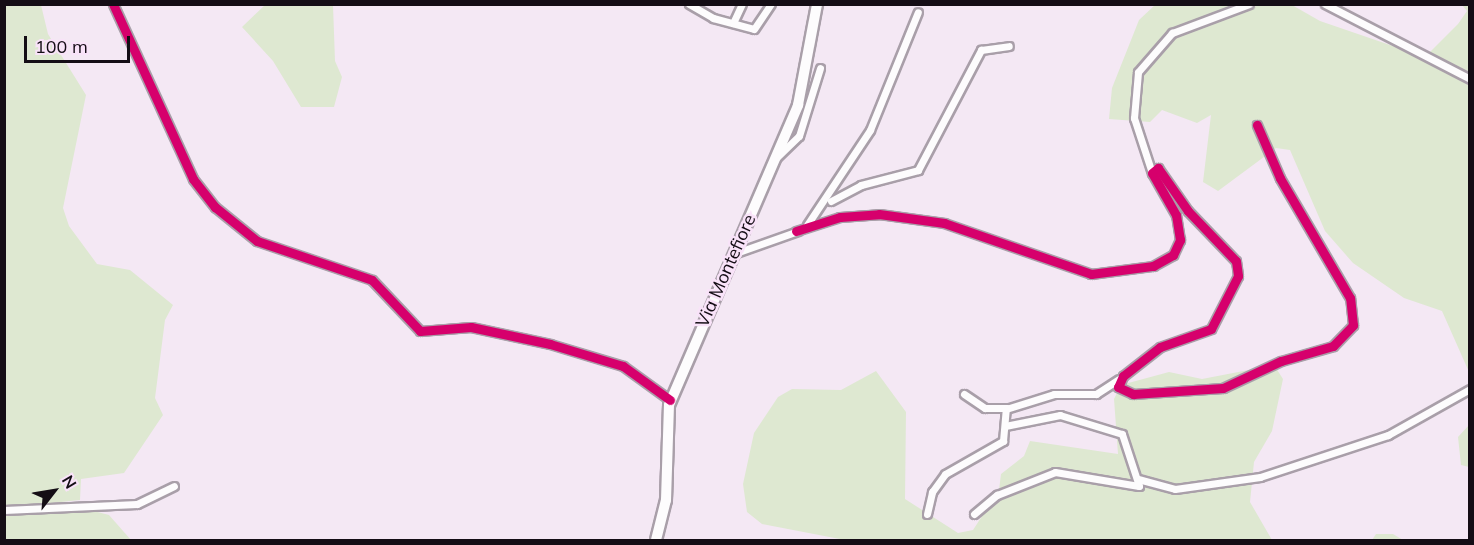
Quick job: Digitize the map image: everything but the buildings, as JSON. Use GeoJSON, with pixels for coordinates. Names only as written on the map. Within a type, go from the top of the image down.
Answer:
{"type":"FeatureCollection","features":[{"type":"Feature","properties":{"kind":"main road","name":"Via Montefiore"},"geometry":{"type":"LineString","coordinates":[[656,540],[666,500],[670,400],[804,89],[817,4]]}},
{"type":"Feature","properties":{"kind":"street"},"geometry":{"type":"LineString","coordinates":[[113,4],[193,179],[215,207],[256,241],[372,280],[420,331],[471,327],[550,344],[623,366],[670,400]]}},
{"type":"Feature","properties":{"kind":"street"},"geometry":{"type":"LineString","coordinates":[[689,4],[733,23],[758,28],[771,4]]}},
{"type":"Feature","properties":{"kind":"street"},"geometry":{"type":"LineString","coordinates":[[733,23],[742,4]]}},
{"type":"Feature","properties":{"kind":"street"},"geometry":{"type":"LineString","coordinates":[[733,254],[840,217],[879,214],[944,223],[1091,274],[1150,267],[1173,255],[1180,240],[1176,215],[1152,173],[1134,118],[1138,72],[1172,33],[1249,4]]}},
{"type":"Feature","properties":{"kind":"street"},"geometry":{"type":"LineString","coordinates":[[1325,4],[1470,79]]}},
{"type":"Feature","properties":{"kind":"street"},"geometry":{"type":"LineString","coordinates":[[826,204],[874,122],[918,12]]}},
{"type":"Feature","properties":{"kind":"street"},"geometry":{"type":"LineString","coordinates":[[796,231],[826,204],[861,185],[918,170],[981,50],[1009,46]]}},
{"type":"Feature","properties":{"kind":"street"},"geometry":{"type":"LineString","coordinates":[[775,159],[799,136],[820,68]]}},
{"type":"Feature","properties":{"kind":"street"},"geometry":{"type":"LineString","coordinates":[[1126,373],[1117,384],[1128,394],[1215,389],[1333,346],[1351,330],[1350,297],[1278,174],[1257,125]]}},
{"type":"Feature","properties":{"kind":"street"},"geometry":{"type":"LineString","coordinates":[[964,394],[985,408],[1007,408],[1054,394],[1096,394],[1167,343],[1211,329],[1238,276],[1235,259],[1188,211],[1161,170],[1152,173]]}},
{"type":"Feature","properties":{"kind":"street"},"geometry":{"type":"LineString","coordinates":[[1138,479],[1175,489],[1260,477],[1388,435],[1470,389]]}},
{"type":"Feature","properties":{"kind":"street"},"geometry":{"type":"LineString","coordinates":[[927,514],[938,482],[995,449],[1003,441],[1007,408]]}},
{"type":"Feature","properties":{"kind":"street"},"geometry":{"type":"LineString","coordinates":[[974,514],[997,495],[1050,473],[1082,473],[1134,489],[1138,479],[1130,444],[1120,433],[1060,415],[1005,426]]}},
{"type":"Feature","properties":{"kind":"street"},"geometry":{"type":"LineString","coordinates":[[4,510],[137,504],[174,486]]}},
{"type":"Feature","properties":{"kind":"green space"},"geometry":{"type":"Polygon","coordinates":[[[4,5],[41,5],[48,34],[86,95],[63,208],[69,226],[97,264],[130,270],[173,305],[165,320],[155,398],[163,415],[124,473],[81,479],[80,500],[5,508],[4,5]]]}},
{"type":"Feature","properties":{"kind":"green space"},"geometry":{"type":"Polygon","coordinates":[[[265,5],[333,5],[335,61],[342,77],[334,107],[301,107],[273,61],[242,27],[265,5]]]}},
{"type":"Feature","properties":{"kind":"green space"},"geometry":{"type":"Polygon","coordinates":[[[1155,5],[1292,5],[1320,21],[1425,57],[1458,24],[1467,11],[1462,5],[1469,5],[1469,372],[1442,311],[1404,298],[1353,263],[1325,231],[1290,150],[1276,148],[1218,191],[1203,182],[1211,115],[1197,123],[1162,110],[1150,122],[1109,119],[1112,88],[1139,20],[1155,5]]]}},
{"type":"Feature","properties":{"kind":"green space"},"geometry":{"type":"Polygon","coordinates":[[[1274,365],[1283,379],[1272,431],[1254,462],[1250,502],[1272,540],[845,540],[762,524],[747,512],[743,484],[754,433],[778,397],[792,389],[841,390],[876,371],[906,412],[905,499],[958,533],[973,530],[999,490],[1001,474],[1024,456],[1030,441],[1118,454],[1114,399],[1121,385],[1169,372],[1202,379],[1274,365]]]}},
{"type":"Feature","properties":{"kind":"green space"},"geometry":{"type":"Polygon","coordinates":[[[1469,425],[1469,467],[1461,465],[1458,437],[1469,425]]]}},
{"type":"Feature","properties":{"kind":"green space"},"geometry":{"type":"Polygon","coordinates":[[[86,509],[109,515],[131,540],[5,540],[5,515],[86,509]]]}},
{"type":"Feature","properties":{"kind":"green space"},"geometry":{"type":"Polygon","coordinates":[[[1376,534],[1393,534],[1403,540],[1372,540],[1376,534]]]}},
{"type":"Feature","properties":{"kind":"cycle path"},"geometry":{"type":"LineString","coordinates":[[113,4],[193,179],[215,207],[257,241],[372,280],[420,331],[471,327],[550,344],[623,366],[670,400]]}},
{"type":"Feature","properties":{"kind":"cycle path"},"geometry":{"type":"LineString","coordinates":[[796,231],[840,217],[879,214],[944,223],[1091,274],[1153,266],[1173,255],[1180,240],[1176,215],[1152,173],[1158,168],[1188,211],[1236,261],[1238,276],[1211,329],[1160,347],[1123,376],[1118,387],[1133,394],[1223,388],[1281,361],[1333,346],[1353,325],[1350,298],[1280,178],[1257,125]]}}]}
